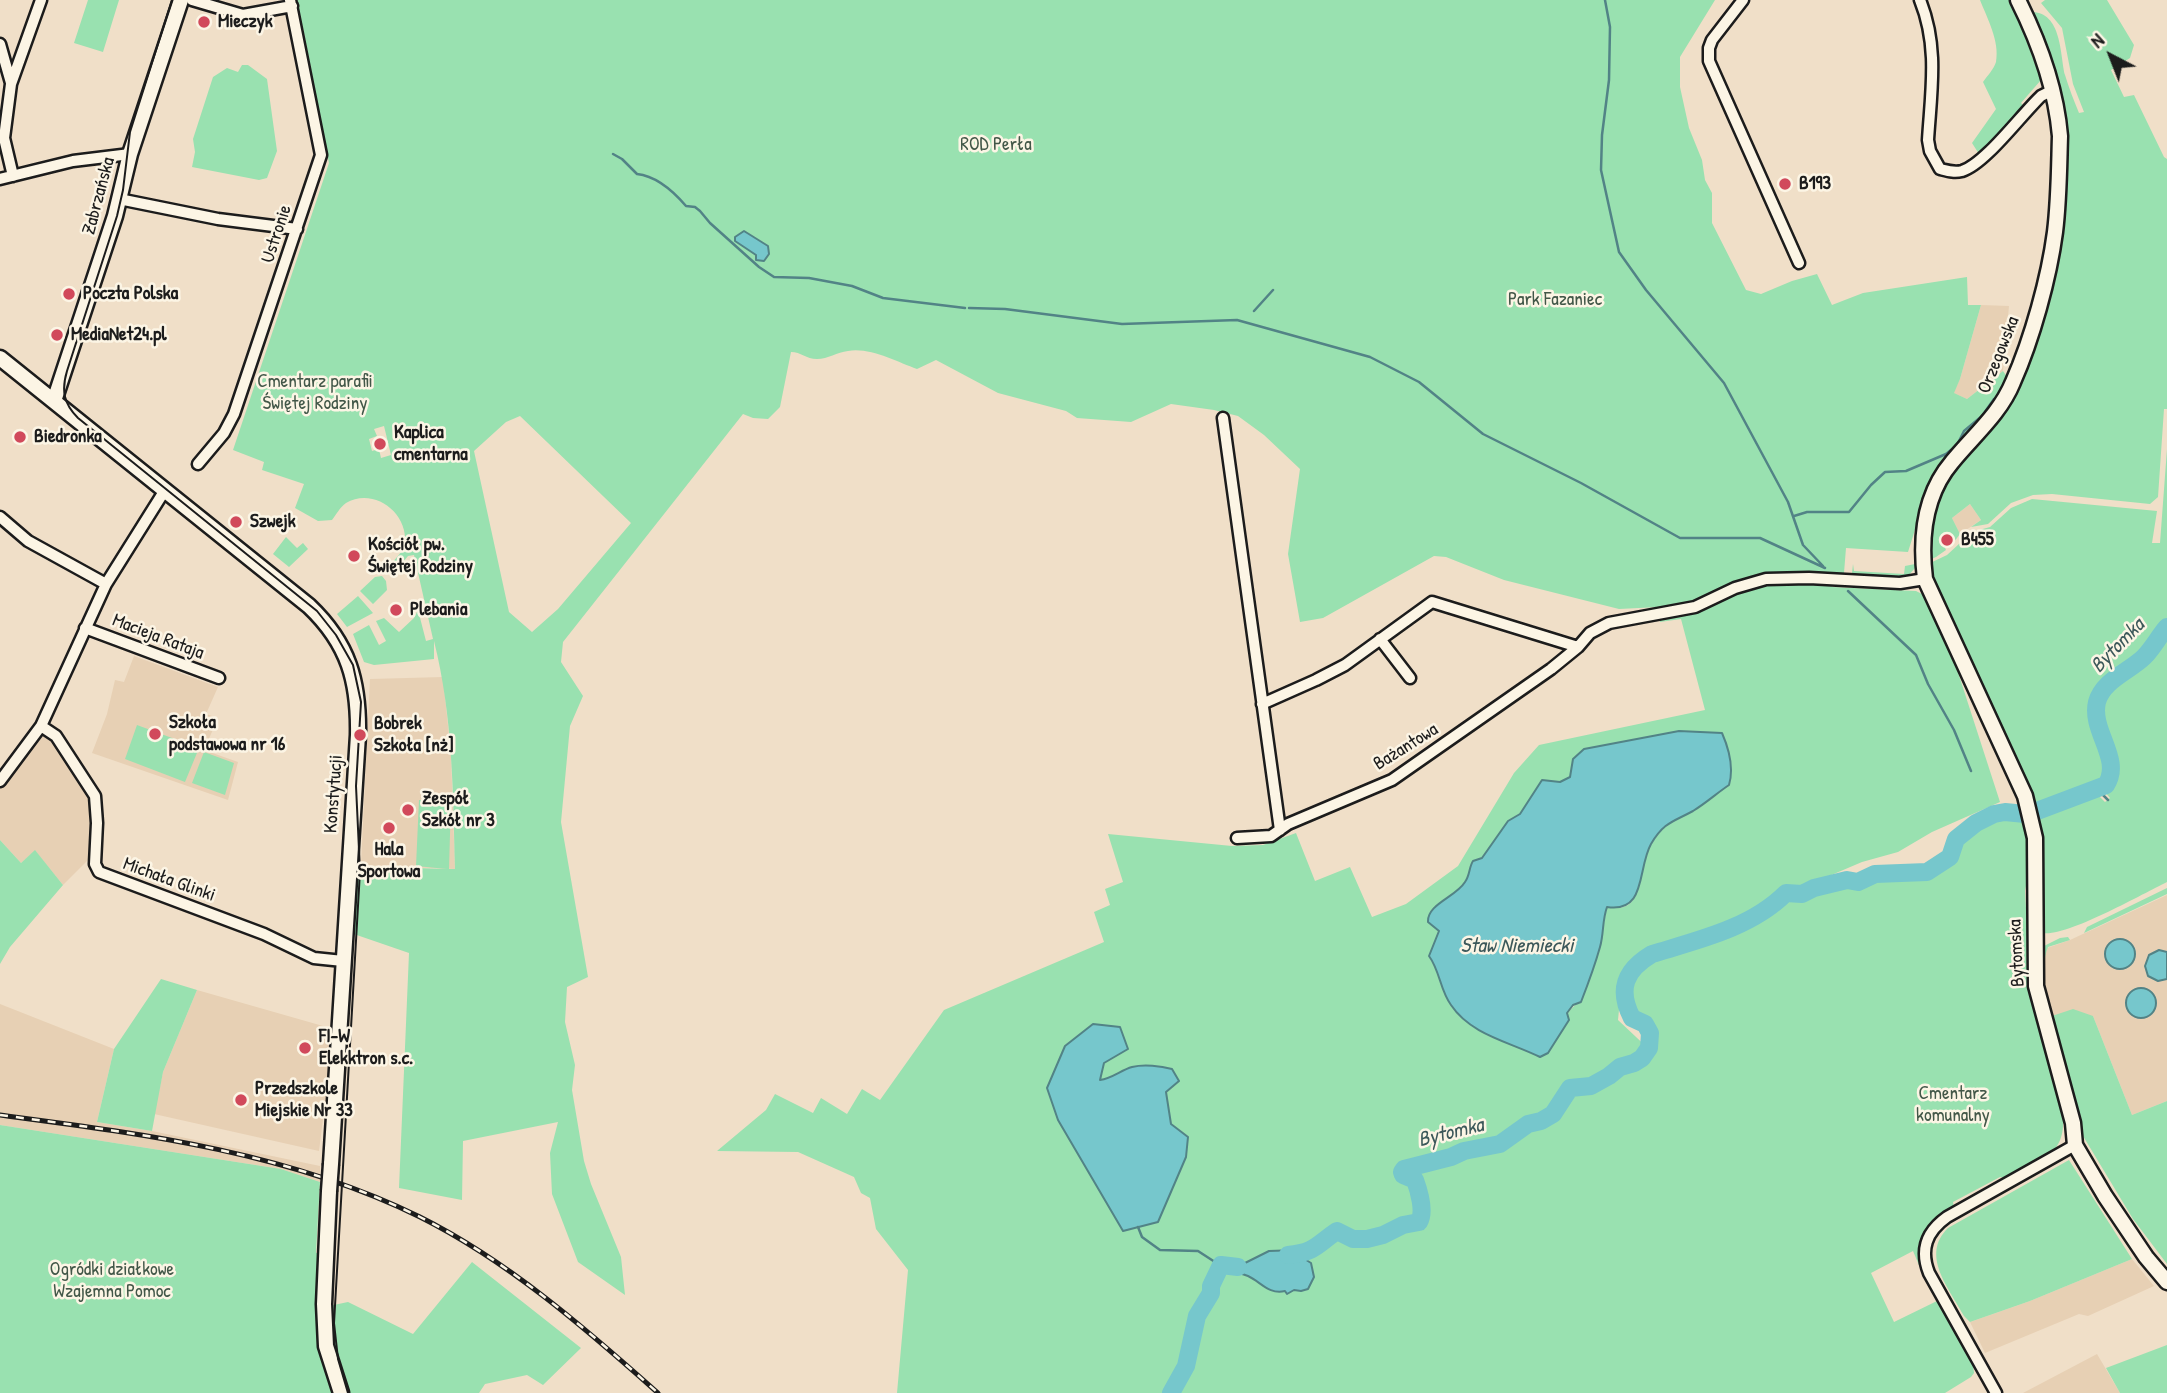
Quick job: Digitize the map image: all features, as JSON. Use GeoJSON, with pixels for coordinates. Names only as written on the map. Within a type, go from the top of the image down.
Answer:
{"type":"FeatureCollection","features":[{"type":"Feature","properties":{"kind":"street"},"geometry":{"type":"LineString","coordinates":[[13,176],[4,138],[11,84],[41,0]]}},
{"type":"Feature","properties":{"kind":"street","name":"Zabrzańska"},"geometry":{"type":"LineString","coordinates":[[54,401],[119,199],[130,154],[181,0]]}},
{"type":"Feature","properties":{"kind":"street"},"geometry":{"type":"LineString","coordinates":[[192,0],[243,15],[291,3]]}},
{"type":"Feature","properties":{"kind":"street"},"geometry":{"type":"LineString","coordinates":[[1743,0],[1712,40],[1709,61],[1799,264]]}},
{"type":"Feature","properties":{"kind":"street"},"geometry":{"type":"LineString","coordinates":[[1920,0],[1929,24],[1932,44],[1928,140],[1930,151],[1940,169],[1960,171],[1972,166],[2041,96],[2051,91]]}},
{"type":"Feature","properties":{"kind":"street","name":"Orzegowska"},"geometry":{"type":"LineString","coordinates":[[1938,611],[1925,579],[1921,549],[1922,535],[1934,494],[1945,470],[1998,410],[2009,390],[2044,289],[2055,233],[2060,136],[2041,53],[2018,0]]}},
{"type":"Feature","properties":{"kind":"street","name":"Ustronie"},"geometry":{"type":"LineString","coordinates":[[198,464],[224,433],[234,414],[321,155],[291,3]]}},
{"type":"Feature","properties":{"kind":"street"},"geometry":{"type":"LineString","coordinates":[[0,44],[11,84]]}},
{"type":"Feature","properties":{"kind":"street"},"geometry":{"type":"LineString","coordinates":[[0,179],[74,161],[130,154]]}},
{"type":"Feature","properties":{"kind":"street"},"geometry":{"type":"LineString","coordinates":[[119,199],[218,219],[297,229]]}},
{"type":"Feature","properties":{"kind":"street","name":"Konstytucji"},"geometry":{"type":"LineString","coordinates":[[1,360],[316,612],[330,630],[350,666],[358,703],[358,735],[324,1304],[326,1346],[341,1393]]}},
{"type":"Feature","properties":{"kind":"street"},"geometry":{"type":"LineString","coordinates":[[1223,418],[1280,830]]}},
{"type":"Feature","properties":{"kind":"street"},"geometry":{"type":"LineString","coordinates":[[0,781],[41,726],[106,584],[166,491]]}},
{"type":"Feature","properties":{"kind":"street"},"geometry":{"type":"LineString","coordinates":[[0,517],[28,541],[106,584]]}},
{"type":"Feature","properties":{"kind":"street","name":"Bażantowa"},"geometry":{"type":"LineString","coordinates":[[1237,838],[1271,836],[1288,824],[1392,780],[1551,669],[1590,634],[1609,623],[1695,607],[1757,581],[1809,578],[1900,583],[1925,579]]}},
{"type":"Feature","properties":{"kind":"street"},"geometry":{"type":"LineString","coordinates":[[1262,704],[1345,665],[1432,602],[1577,647]]}},
{"type":"Feature","properties":{"kind":"street","name":"Bytomska"},"geometry":{"type":"LineString","coordinates":[[1938,611],[2025,796],[2035,838],[2036,986],[2059,1069],[2075,1145],[2128,1231],[2167,1282]]}},
{"type":"Feature","properties":{"kind":"street","name":"Macieja Rataja"},"geometry":{"type":"LineString","coordinates":[[85,628],[219,678]]}},
{"type":"Feature","properties":{"kind":"street"},"geometry":{"type":"LineString","coordinates":[[1380,639],[1410,678]]}},
{"type":"Feature","properties":{"kind":"street","name":"Michała Glinki"},"geometry":{"type":"LineString","coordinates":[[41,726],[56,736],[95,796],[96,864],[99,872],[264,934],[314,958],[343,961]]}},
{"type":"Feature","properties":{"kind":"street"},"geometry":{"type":"LineString","coordinates":[[1996,1393],[1929,1273],[1924,1261],[1925,1243],[1932,1230],[1947,1217],[2075,1145]]}},
{"type":"Feature","properties":{"kind":"shaded area"},"geometry":{"type":"Polygon","coordinates":[[[1981,305],[2009,306],[2003,371],[1967,399],[1953,393],[1960,379],[1981,305]]]}},
{"type":"Feature","properties":{"kind":"shaded area"},"geometry":{"type":"Polygon","coordinates":[[[1970,504],[1981,520],[1960,534],[1952,518],[1970,504]]]}},
{"type":"Feature","properties":{"kind":"shaded area","name":"Szkoła podstawowa nr 16"},"geometry":{"type":"Polygon","coordinates":[[[134,656],[218,687],[206,714],[218,718],[204,750],[238,762],[228,800],[92,753],[107,714],[115,680],[124,682],[134,656]]]}},
{"type":"Feature","properties":{"kind":"shaded area","name":"Zespół Szkół nr 3"},"geometry":{"type":"Polygon","coordinates":[[[443,677],[451,755],[455,869],[361,865],[370,679],[443,677]]]}},
{"type":"Feature","properties":{"kind":"shaded area"},"geometry":{"type":"Polygon","coordinates":[[[41,726],[56,736],[95,796],[96,852],[63,885],[35,851],[21,863],[0,840],[0,781],[41,726]]]}},
{"type":"Feature","properties":{"kind":"shaded area"},"geometry":{"type":"Polygon","coordinates":[[[2167,895],[2167,1101],[2132,1115],[2093,1016],[2052,1017],[2045,990],[2043,959],[2047,948],[2167,895]]]}},
{"type":"Feature","properties":{"kind":"shaded area"},"geometry":{"type":"Polygon","coordinates":[[[197,990],[330,1028],[327,1087],[319,1151],[154,1114],[163,1072],[197,990]]]}},
{"type":"Feature","properties":{"kind":"shaded area"},"geometry":{"type":"Polygon","coordinates":[[[0,1004],[114,1049],[97,1122],[320,1166],[320,1182],[281,1169],[0,1125],[0,1004]]]}},
{"type":"Feature","properties":{"kind":"shaded area"},"geometry":{"type":"Polygon","coordinates":[[[2132,1259],[2154,1286],[2088,1316],[2079,1314],[1985,1353],[1970,1322],[2030,1301],[2132,1259]]]}},
{"type":"Feature","properties":{"kind":"shaded area"},"geometry":{"type":"Polygon","coordinates":[[[2097,1354],[2120,1393],[2023,1393],[2097,1354]]]}},
{"type":"Feature","properties":{"kind":"green space"},"geometry":{"type":"Polygon","coordinates":[[[88,0],[119,0],[103,52],[74,43],[88,0]]]}},
{"type":"Feature","properties":{"kind":"green space"},"geometry":{"type":"Polygon","coordinates":[[[295,0],[1715,0],[1680,57],[1680,87],[1689,128],[1702,160],[1705,180],[1712,193],[1712,223],[1746,290],[1761,294],[1817,274],[1832,305],[1863,293],[1967,277],[1968,305],[1981,305],[1954,393],[1967,399],[2003,371],[2008,378],[2001,392],[1924,501],[1908,552],[1846,548],[1844,573],[1842,576],[1833,575],[1832,587],[1916,591],[1922,594],[1925,600],[1928,599],[1954,660],[2000,802],[1932,832],[1898,852],[1862,862],[1728,922],[1662,945],[1623,969],[1618,1020],[1653,1053],[1655,1030],[1648,1022],[1637,1017],[1631,1002],[1629,980],[1644,963],[1728,933],[1788,896],[1810,894],[1846,883],[1852,886],[1880,876],[1925,876],[1945,865],[1956,854],[1960,840],[1985,820],[2005,815],[2025,817],[2028,830],[2029,871],[2025,891],[2031,992],[2062,1107],[2062,1136],[2043,1160],[2008,1179],[2000,1177],[1953,1202],[1954,1208],[1924,1232],[1919,1248],[1921,1270],[1913,1251],[1871,1273],[1894,1322],[1937,1301],[1973,1365],[1974,1373],[1971,1377],[1945,1393],[897,1393],[908,1270],[876,1229],[870,1198],[861,1193],[854,1177],[798,1152],[717,1151],[766,1110],[775,1094],[813,1113],[821,1098],[847,1114],[862,1089],[880,1100],[944,1010],[1104,942],[1094,912],[1110,905],[1105,889],[1123,882],[1108,834],[1232,846],[1263,845],[1296,833],[1315,881],[1350,867],[1372,917],[1406,904],[1458,866],[1514,773],[1539,745],[1705,710],[1681,619],[1660,622],[1659,607],[1619,609],[1504,580],[1446,557],[1434,556],[1323,618],[1300,622],[1288,554],[1300,469],[1264,435],[1238,416],[1171,404],[1131,422],[1077,418],[1066,411],[998,393],[936,360],[917,369],[865,351],[844,352],[817,359],[791,352],[780,407],[768,419],[743,414],[563,642],[561,662],[583,696],[570,726],[561,822],[588,977],[567,987],[565,1022],[575,1065],[572,1090],[584,1161],[621,1257],[625,1295],[578,1262],[552,1194],[550,1153],[558,1122],[463,1141],[462,1200],[399,1188],[409,953],[348,932],[350,866],[447,869],[416,866],[419,800],[451,800],[449,869],[455,869],[448,726],[434,641],[434,659],[374,665],[364,662],[353,634],[369,625],[379,645],[386,641],[376,621],[384,618],[399,632],[414,618],[418,610],[426,641],[433,639],[414,555],[408,556],[395,572],[390,565],[405,543],[401,521],[387,505],[367,498],[356,499],[346,503],[332,520],[318,521],[295,508],[304,484],[262,470],[264,462],[233,450],[329,163],[303,28],[295,0]],[[520,416],[506,422],[474,451],[509,612],[532,632],[558,609],[631,523],[520,416]],[[384,426],[374,429],[377,436],[369,439],[372,451],[379,449],[381,458],[391,455],[384,426]],[[1679,731],[1584,749],[1573,759],[1570,777],[1560,782],[1542,781],[1520,814],[1508,821],[1482,858],[1473,861],[1466,881],[1454,895],[1432,910],[1434,925],[1439,931],[1429,956],[1439,975],[1491,1037],[1548,1053],[1565,1017],[1581,1002],[1600,947],[1607,907],[1619,908],[1632,901],[1644,859],[1658,834],[1672,821],[1693,811],[1729,784],[1731,772],[1727,745],[1722,733],[1679,731]]]}},
{"type":"Feature","properties":{"kind":"green space"},"geometry":{"type":"Polygon","coordinates":[[[1980,0],[2009,0],[2041,80],[2021,103],[2024,106],[1979,154],[1972,143],[1996,109],[1983,82],[1995,65],[1997,54],[1992,30],[1980,0]]]}},
{"type":"Feature","properties":{"kind":"green space"},"geometry":{"type":"Polygon","coordinates":[[[2045,0],[2107,0],[2134,45],[2130,58],[2111,70],[2124,97],[2134,95],[2167,159],[2167,409],[2164,409],[2158,497],[2150,504],[2052,494],[2033,495],[2011,503],[1988,524],[1971,527],[1981,520],[1970,504],[1952,518],[1960,534],[1954,542],[1949,533],[1941,539],[1946,550],[1925,562],[1935,494],[1999,412],[2046,290],[2063,136],[2031,12],[2041,14],[2054,26],[2068,85],[2079,113],[2084,112],[2073,84],[2062,28],[2041,3],[2045,0]]]}},
{"type":"Feature","properties":{"kind":"green space"},"geometry":{"type":"Polygon","coordinates":[[[242,65],[248,65],[267,79],[277,151],[267,178],[259,180],[192,167],[195,152],[193,139],[213,77],[227,68],[238,72],[242,65]]]}},
{"type":"Feature","properties":{"kind":"green space"},"geometry":{"type":"Polygon","coordinates":[[[2167,449],[2167,620],[2152,636],[2141,654],[2108,677],[2094,697],[2092,716],[2107,773],[2103,781],[2034,809],[1926,565],[1947,555],[1972,532],[1990,527],[2011,508],[2032,499],[2157,511],[2152,543],[2160,543],[2167,449]]]}},
{"type":"Feature","properties":{"kind":"green space"},"geometry":{"type":"Polygon","coordinates":[[[286,537],[297,548],[303,543],[308,549],[289,567],[273,554],[286,537]]]}},
{"type":"Feature","properties":{"kind":"green space"},"geometry":{"type":"Polygon","coordinates":[[[1853,564],[1854,571],[1904,574],[1905,566],[1915,564],[1915,568],[1908,576],[1896,576],[1896,579],[1856,577],[1852,573],[1853,564]]]}},
{"type":"Feature","properties":{"kind":"green space"},"geometry":{"type":"Polygon","coordinates":[[[382,576],[387,590],[373,604],[360,591],[375,577],[382,576]]]}},
{"type":"Feature","properties":{"kind":"green space"},"geometry":{"type":"Polygon","coordinates":[[[358,596],[373,613],[347,627],[337,614],[358,596]]]}},
{"type":"Feature","properties":{"kind":"green space"},"geometry":{"type":"Polygon","coordinates":[[[2167,631],[2167,882],[2086,922],[2043,933],[2040,926],[2044,917],[2033,816],[2094,796],[2099,796],[2105,802],[2110,798],[2104,791],[2116,774],[2101,722],[2102,702],[2110,688],[2144,661],[2167,631]]]}},
{"type":"Feature","properties":{"kind":"green space"},"geometry":{"type":"Polygon","coordinates":[[[137,725],[199,748],[185,782],[125,759],[137,725]]]}},
{"type":"Feature","properties":{"kind":"green space"},"geometry":{"type":"Polygon","coordinates":[[[204,752],[234,763],[225,795],[192,783],[204,752]]]}},
{"type":"Feature","properties":{"kind":"green space"},"geometry":{"type":"Polygon","coordinates":[[[0,840],[21,863],[35,850],[63,885],[10,947],[0,964],[0,840]]]}},
{"type":"Feature","properties":{"kind":"green space"},"geometry":{"type":"Polygon","coordinates":[[[2167,888],[2167,894],[2084,933],[2087,927],[2167,888]]]}},
{"type":"Feature","properties":{"kind":"green space"},"geometry":{"type":"Polygon","coordinates":[[[2068,937],[2070,940],[2048,947],[2045,956],[2044,982],[2052,1016],[2073,1009],[2093,1016],[2132,1115],[2167,1101],[2167,1264],[2133,1219],[2080,1131],[2042,999],[2042,947],[2068,937]]]}},
{"type":"Feature","properties":{"kind":"green space"},"geometry":{"type":"Polygon","coordinates":[[[161,979],[197,990],[163,1072],[152,1131],[97,1122],[114,1049],[161,979]]]}},
{"type":"Feature","properties":{"kind":"green space","name":"Ogródki działkowe Wzajemna Pomoc"},"geometry":{"type":"Polygon","coordinates":[[[0,1125],[281,1169],[320,1182],[316,1253],[321,1252],[334,1393],[0,1393],[0,1125]]]}},
{"type":"Feature","properties":{"kind":"green space"},"geometry":{"type":"Polygon","coordinates":[[[2069,1160],[2132,1259],[2030,1301],[1970,1322],[1940,1272],[1937,1249],[1940,1238],[1948,1228],[2069,1160]]]}},
{"type":"Feature","properties":{"kind":"green space"},"geometry":{"type":"Polygon","coordinates":[[[472,1262],[581,1348],[543,1385],[527,1375],[485,1384],[479,1393],[347,1393],[332,1346],[329,1306],[348,1302],[413,1334],[472,1262]]]}},
{"type":"Feature","properties":{"kind":"green space"},"geometry":{"type":"Polygon","coordinates":[[[2167,1345],[2167,1393],[2120,1393],[2106,1368],[2167,1345]]]}},
{"type":"Feature","properties":{"kind":"water"},"geometry":{"type":"Polygon","coordinates":[[[744,231],[768,246],[769,254],[764,261],[756,260],[756,255],[735,241],[735,237],[744,231]]]}},
{"type":"Feature","properties":{"kind":"water","name":"Staw Niemiecki"},"geometry":{"type":"Polygon","coordinates":[[[1679,731],[1722,733],[1730,759],[1729,785],[1660,831],[1647,854],[1635,896],[1620,907],[1607,907],[1600,947],[1581,1002],[1573,1005],[1567,1013],[1569,1020],[1548,1053],[1540,1057],[1469,1024],[1447,999],[1429,956],[1439,931],[1428,922],[1432,910],[1461,887],[1473,861],[1482,858],[1508,821],[1520,814],[1542,780],[1560,782],[1570,777],[1573,759],[1584,749],[1679,731]]]}},
{"type":"Feature","properties":{"kind":"water"},"geometry":{"type":"Polygon","coordinates":[[[2120,939],[2131,943],[2135,954],[2131,965],[2120,969],[2109,965],[2105,954],[2109,943],[2120,939]]]}},
{"type":"Feature","properties":{"kind":"water"},"geometry":{"type":"Polygon","coordinates":[[[2159,950],[2167,952],[2167,979],[2158,981],[2148,976],[2145,966],[2149,955],[2159,950]]]}},
{"type":"Feature","properties":{"kind":"water"},"geometry":{"type":"Polygon","coordinates":[[[2141,988],[2152,992],[2156,1003],[2152,1014],[2141,1018],[2130,1014],[2126,1003],[2130,992],[2141,988]]]}},
{"type":"Feature","properties":{"kind":"water"},"geometry":{"type":"Polygon","coordinates":[[[1093,1024],[1120,1027],[1128,1049],[1104,1063],[1100,1080],[1137,1066],[1172,1069],[1179,1081],[1166,1092],[1171,1124],[1188,1137],[1186,1157],[1158,1222],[1123,1231],[1058,1120],[1047,1088],[1065,1046],[1093,1024]]]}},
{"type":"Feature","properties":{"kind":"water"},"geometry":{"type":"Polygon","coordinates":[[[1309,1242],[1311,1254],[1303,1258],[1311,1263],[1314,1277],[1308,1289],[1301,1291],[1294,1290],[1287,1294],[1285,1291],[1274,1291],[1248,1276],[1219,1269],[1216,1265],[1220,1262],[1245,1263],[1269,1251],[1298,1250],[1309,1242]]]}},
{"type":"Feature","properties":{"kind":"waterway"},"geometry":{"type":"LineString","coordinates":[[1605,0],[1610,27],[1609,80],[1602,135],[1601,170],[1619,252],[1646,290],[1724,383],[1788,502],[1803,545],[1823,566]]}},
{"type":"Feature","properties":{"kind":"waterway"},"geometry":{"type":"LineString","coordinates":[[613,154],[637,174],[664,185],[686,206],[695,207],[759,267],[774,277],[809,278],[852,286],[883,298],[965,308]]}},
{"type":"Feature","properties":{"kind":"waterway"},"geometry":{"type":"LineString","coordinates":[[1254,311],[1273,290]]}},
{"type":"Feature","properties":{"kind":"waterway"},"geometry":{"type":"LineString","coordinates":[[969,308],[1005,309],[1122,324],[1237,320],[1370,357],[1419,382],[1483,434],[1581,483],[1680,538],[1760,538],[1825,568]]}},
{"type":"Feature","properties":{"kind":"waterway"},"geometry":{"type":"LineString","coordinates":[[1794,516],[1807,512],[1849,512],[1885,472],[1906,471],[1946,454],[1957,445],[1964,431],[1982,416],[1994,399]]}},
{"type":"Feature","properties":{"kind":"waterway"},"geometry":{"type":"LineString","coordinates":[[1848,591],[1916,655],[1928,684],[1954,730],[1971,771]]}},
{"type":"Feature","properties":{"kind":"waterway","name":"Bytomka"},"geometry":{"type":"LineString","coordinates":[[2037,811],[2106,785],[2111,765],[2096,713],[2100,694],[2118,676],[2144,657],[2167,627]]}},
{"type":"Feature","properties":{"kind":"waterway"},"geometry":{"type":"LineString","coordinates":[[2098,790],[2108,800]]}},
{"type":"Feature","properties":{"kind":"waterway","name":"Bytomka"},"geometry":{"type":"LineString","coordinates":[[1288,1255],[1310,1250],[1337,1231],[1353,1239],[1367,1239],[1403,1225],[1419,1222],[1421,1207],[1418,1190],[1415,1180],[1403,1175],[1404,1169],[1464,1151],[1500,1144],[1528,1124],[1553,1114],[1570,1088],[1591,1086],[1620,1067],[1642,1058],[1649,1048],[1650,1033],[1645,1024],[1632,1018],[1627,1008],[1625,989],[1626,981],[1635,967],[1652,954],[1740,924],[1772,905],[1786,893],[1802,894],[1814,888],[1847,880],[1858,882],[1875,874],[1927,872],[1950,857],[1956,839],[1976,823],[1994,814],[2025,814]]}},
{"type":"Feature","properties":{"kind":"waterway"},"geometry":{"type":"LineString","coordinates":[[1138,1227],[1142,1237],[1160,1250],[1198,1251],[1218,1264]]}},
{"type":"Feature","properties":{"kind":"waterway","name":"Bytomka"},"geometry":{"type":"LineString","coordinates":[[1171,1393],[1186,1366],[1197,1316],[1211,1293],[1211,1286],[1221,1265],[1238,1267]]}},
{"type":"Feature","properties":{"kind":"tram line"},"geometry":{"type":"LineString","coordinates":[[172,0],[130,132],[117,216],[67,371],[64,391],[70,408],[78,418],[317,611],[336,635],[353,665],[361,702],[356,786],[360,871],[334,1323],[338,1359],[348,1393]]}},
{"type":"Feature","properties":{"kind":"railway"},"geometry":{"type":"LineString","coordinates":[[0,1115],[161,1138],[215,1149],[319,1176],[370,1195],[420,1217],[515,1275],[574,1320],[658,1393]]}},
{"type":"Feature","properties":{"kind":"place","name":"Mieczyk"},"geometry":{"type":"Point","coordinates":[204,22]}},
{"type":"Feature","properties":{"kind":"place","name":"B193"},"geometry":{"type":"Point","coordinates":[1785,184]}},
{"type":"Feature","properties":{"kind":"place","name":"Poczta Polska"},"geometry":{"type":"Point","coordinates":[69,294]}},
{"type":"Feature","properties":{"kind":"place","name":"MediaNet24.pl"},"geometry":{"type":"Point","coordinates":[57,335]}},
{"type":"Feature","properties":{"kind":"place","name":"Biedronka"},"geometry":{"type":"Point","coordinates":[20,437]}},
{"type":"Feature","properties":{"kind":"place","name":"Kaplica cmentarna"},"geometry":{"type":"Point","coordinates":[380,444]}},
{"type":"Feature","properties":{"kind":"place","name":"Szwejk"},"geometry":{"type":"Point","coordinates":[236,522]}},
{"type":"Feature","properties":{"kind":"place","name":"B455"},"geometry":{"type":"Point","coordinates":[1947,540]}},
{"type":"Feature","properties":{"kind":"place","name":"Kościół pw. Świętej Rodziny"},"geometry":{"type":"Point","coordinates":[354,556]}},
{"type":"Feature","properties":{"kind":"place","name":"Plebania"},"geometry":{"type":"Point","coordinates":[396,610]}},
{"type":"Feature","properties":{"kind":"place","name":"Szkoła podstawowa nr 16"},"geometry":{"type":"Point","coordinates":[155,734]}},
{"type":"Feature","properties":{"kind":"place","name":"Bobrek Szkoła [nż]"},"geometry":{"type":"Point","coordinates":[360,735]}},
{"type":"Feature","properties":{"kind":"place","name":"Zespół Szkół nr 3"},"geometry":{"type":"Point","coordinates":[408,810]}},
{"type":"Feature","properties":{"kind":"place","name":"Hala Sportowa"},"geometry":{"type":"Point","coordinates":[389,828]}},
{"type":"Feature","properties":{"kind":"place","name":"FI-W Elekktron s.c."},"geometry":{"type":"Point","coordinates":[305,1048]}},
{"type":"Feature","properties":{"kind":"place","name":"Przedszkole Miejskie Nr 33"},"geometry":{"type":"Point","coordinates":[241,1100]}},
{"type":"Feature","properties":{"kind":"park label","name":"ROD Perła"},"geometry":{"type":"Point","coordinates":[996,145]}},
{"type":"Feature","properties":{"kind":"park label","name":"Park Fazaniec"},"geometry":{"type":"Point","coordinates":[1555,300]}},
{"type":"Feature","properties":{"kind":"park label","name":"Cmentarz parafii Świętej Rodziny"},"geometry":{"type":"Point","coordinates":[315,393]}},
{"type":"Feature","properties":{"kind":"park label","name":"Cmentarz komunalny"},"geometry":{"type":"Point","coordinates":[1953,1105]}}]}
